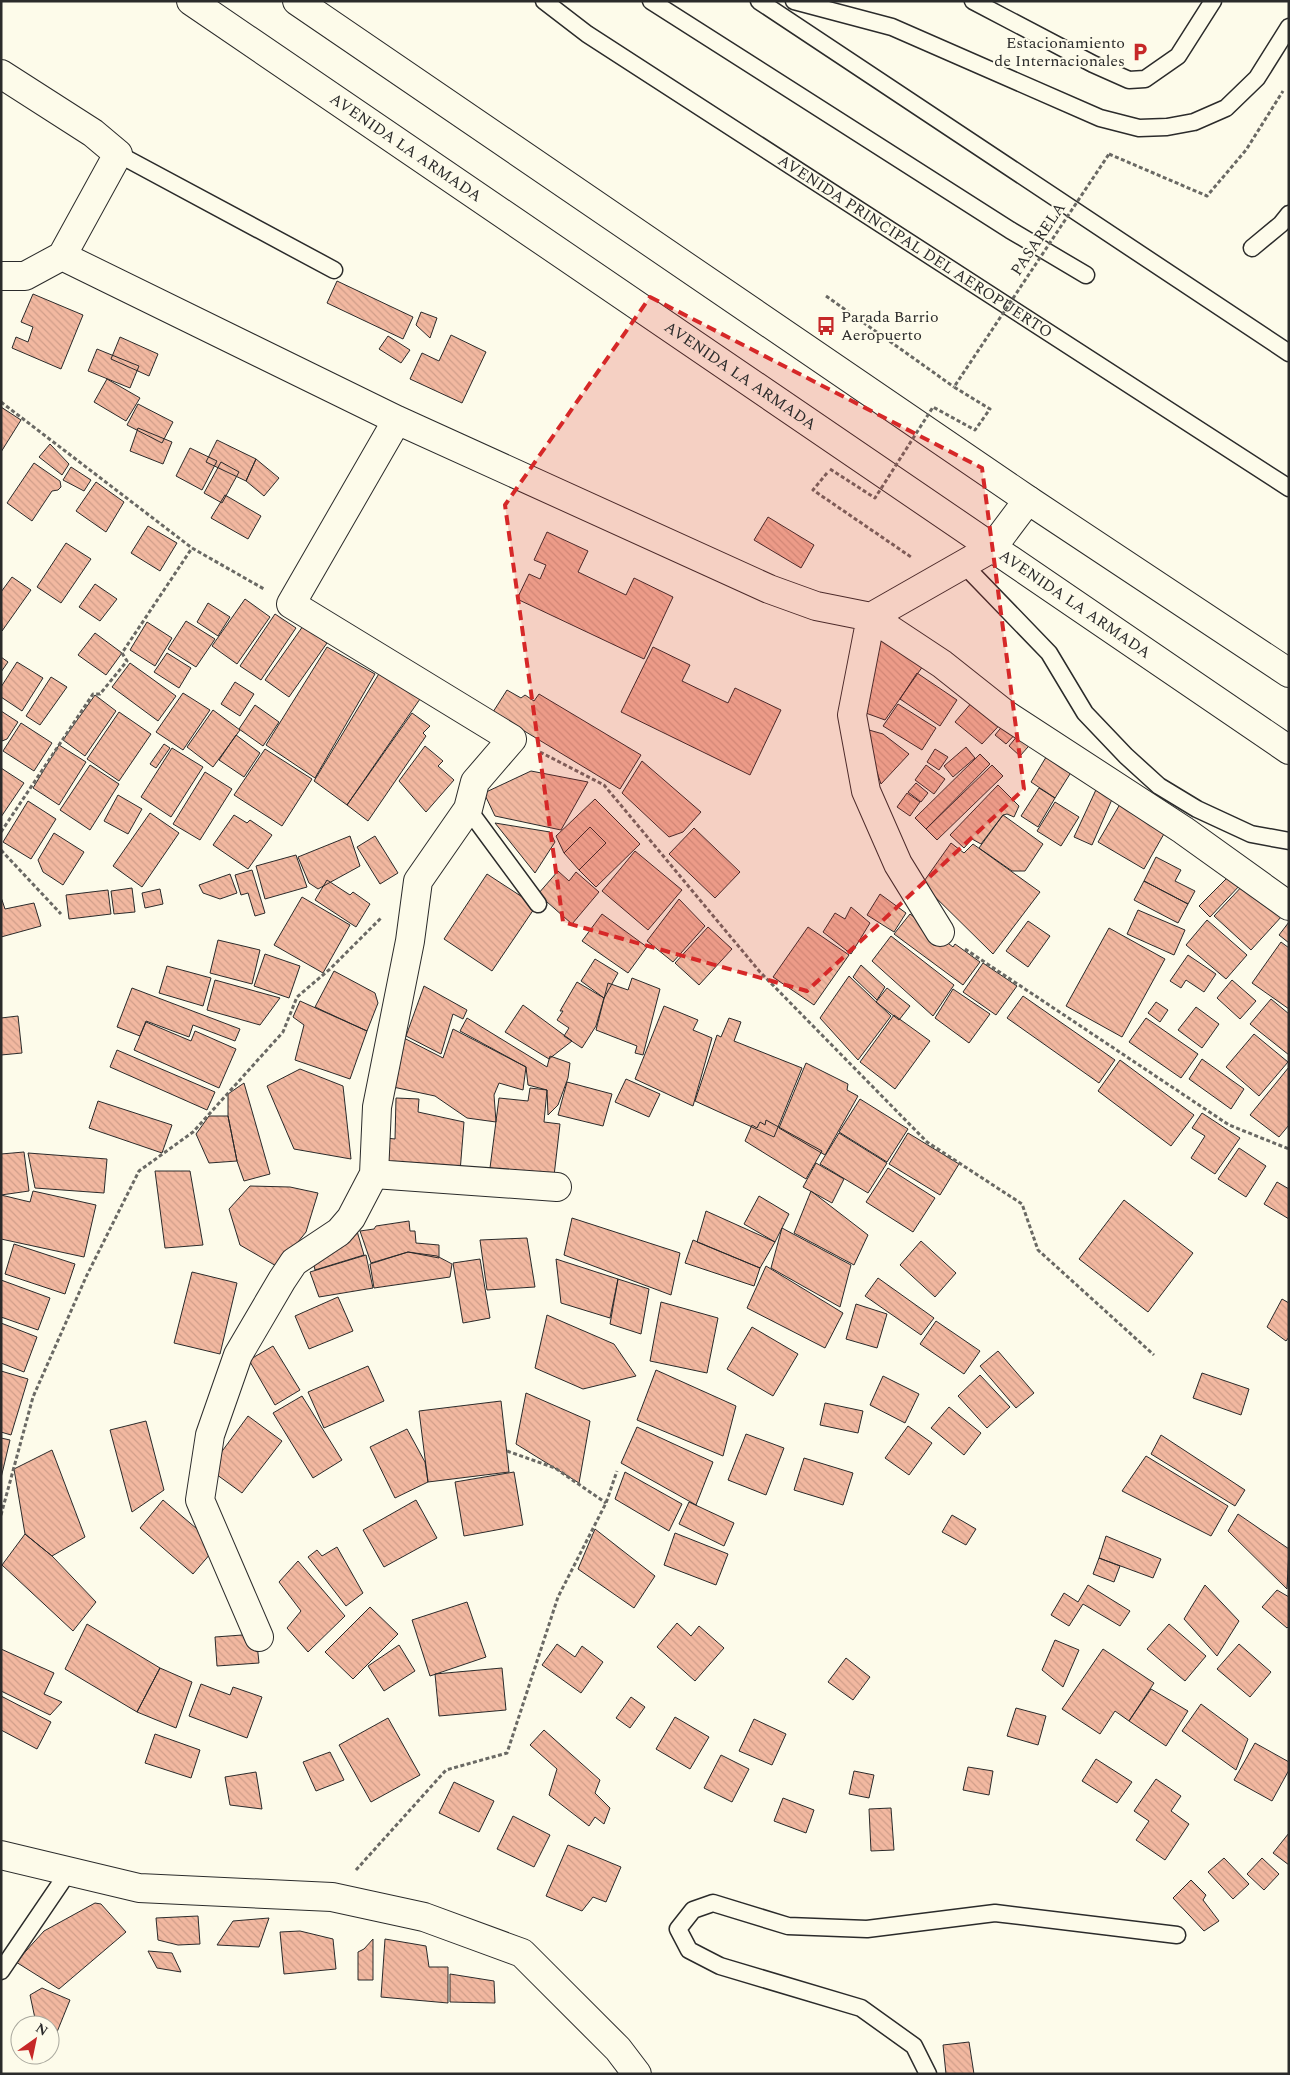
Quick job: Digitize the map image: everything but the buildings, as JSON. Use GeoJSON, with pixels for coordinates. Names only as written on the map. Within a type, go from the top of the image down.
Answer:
{"type":"FeatureCollection","features":[{"type":"Feature","properties":{"kind":"street","name":"AVENIDA LA ARMADA"},"geometry":{"type":"LineString","coordinates":[[191,1],[1289,750]]}},
{"type":"Feature","properties":{"kind":"street"},"geometry":{"type":"LineString","coordinates":[[297,1],[1028,500],[1289,673]]}},
{"type":"Feature","properties":{"kind":"street"},"geometry":{"type":"LineString","coordinates":[[1,74],[93,133],[118,154],[62,256],[25,276],[1,276]]}},
{"type":"Feature","properties":{"kind":"street"},"geometry":{"type":"LineString","coordinates":[[62,256],[397,420],[770,589],[816,606],[871,617],[942,664],[1005,714],[1175,824],[1289,906]]}},
{"type":"Feature","properties":{"kind":"street"},"geometry":{"type":"LineString","coordinates":[[259,1637],[200,1500],[210,1435],[238,1355],[282,1280],[294,1262],[339,1232],[351,1218],[374,1174],[377,1107],[410,941],[418,881],[468,809],[475,782],[512,738],[291,604],[397,420]]}},
{"type":"Feature","properties":{"kind":"street"},"geometry":{"type":"LineString","coordinates":[[940,932],[898,864],[866,791],[852,715],[871,617],[992,548],[1028,500]]}},
{"type":"Feature","properties":{"kind":"street"},"geometry":{"type":"LineString","coordinates":[[374,1174],[557,1187]]}},
{"type":"Feature","properties":{"kind":"street"},"geometry":{"type":"LineString","coordinates":[[1,1854],[139,1888],[332,1896],[424,1917],[522,1953],[618,2049],[637,2074]]}},
{"type":"Feature","properties":{"kind":"lane","name":"AVENIDA PRINCIPAL DEL AEROPUERTO"},"geometry":{"type":"LineString","coordinates":[[544,1],[595,39],[1289,488]]}},
{"type":"Feature","properties":{"kind":"lane"},"geometry":{"type":"LineString","coordinates":[[651,1],[1010,230],[1086,275]]}},
{"type":"Feature","properties":{"kind":"lane"},"geometry":{"type":"LineString","coordinates":[[759,1],[1289,353]]}},
{"type":"Feature","properties":{"kind":"lane"},"geometry":{"type":"LineString","coordinates":[[794,1],[892,27],[1100,118],[1138,128],[1167,127],[1194,122],[1226,108],[1257,78],[1289,27]]}},
{"type":"Feature","properties":{"kind":"lane"},"geometry":{"type":"LineString","coordinates":[[973,1],[1093,64],[1129,80],[1145,79],[1178,56],[1213,1]]}},
{"type":"Feature","properties":{"kind":"lane"},"geometry":{"type":"LineString","coordinates":[[118,154],[334,270]]}},
{"type":"Feature","properties":{"kind":"lane"},"geometry":{"type":"LineString","coordinates":[[1252,248],[1281,224],[1289,214]]}},
{"type":"Feature","properties":{"kind":"lane"},"geometry":{"type":"LineString","coordinates":[[952,571],[1049,653],[1085,713],[1126,756],[1159,786],[1197,809],[1251,834],[1289,841]]}},
{"type":"Feature","properties":{"kind":"lane"},"geometry":{"type":"LineString","coordinates":[[468,809],[538,904]]}},
{"type":"Feature","properties":{"kind":"lane"},"geometry":{"type":"LineString","coordinates":[[1,1971],[69,1870]]}},
{"type":"Feature","properties":{"kind":"lane"},"geometry":{"type":"LineString","coordinates":[[928,2074],[914,2046],[861,2008],[720,1966],[689,1950],[678,1928],[693,1910],[713,1903],[788,1926],[867,1929],[995,1913],[1177,1935]]}},
{"type":"Feature","properties":{"kind":"path","name":"PASARELA"},"geometry":{"type":"LineString","coordinates":[[954,387],[1109,154],[1207,196],[1246,150],[1284,89]]}},
{"type":"Feature","properties":{"kind":"path"},"geometry":{"type":"LineString","coordinates":[[826,296],[954,387],[990,409],[975,430],[934,407],[875,498],[830,469],[813,490],[952,571]]}},
{"type":"Feature","properties":{"kind":"path"},"geometry":{"type":"LineString","coordinates":[[1,402],[192,548],[291,604]]}},
{"type":"Feature","properties":{"kind":"path"},"geometry":{"type":"LineString","coordinates":[[1,832],[93,694],[100,694],[127,661],[122,653],[192,548]]}},
{"type":"Feature","properties":{"kind":"path"},"geometry":{"type":"LineString","coordinates":[[512,738],[604,785],[760,972],[927,1142],[1022,1204],[1038,1250],[1154,1355]]}},
{"type":"Feature","properties":{"kind":"path"},"geometry":{"type":"LineString","coordinates":[[1,850],[60,914]]}},
{"type":"Feature","properties":{"kind":"path"},"geometry":{"type":"LineString","coordinates":[[1,1515],[33,1397],[86,1277],[139,1170],[193,1132],[283,1032],[297,997],[330,969],[384,915]]}},
{"type":"Feature","properties":{"kind":"path"},"geometry":{"type":"LineString","coordinates":[[940,932],[1229,1125],[1289,1149]]}},
{"type":"Feature","properties":{"kind":"path"},"geometry":{"type":"LineString","coordinates":[[507,1452],[555,1468],[606,1503]]}},
{"type":"Feature","properties":{"kind":"path"},"geometry":{"type":"LineString","coordinates":[[332,1896],[446,1770],[507,1753],[558,1597],[606,1503],[617,1471]]}},
{"type":"Feature","properties":{"kind":"highlighted area"},"geometry":{"type":"Polygon","coordinates":[[[650,297],[982,468],[1024,789],[807,991],[563,922],[505,505],[650,297]]]}},
{"type":"Feature","properties":{"kind":"place","name":"Estacionamiento de Internacionales"},"geometry":{"type":"Point","coordinates":[1140,52]}},
{"type":"Feature","properties":{"kind":"place","name":"Parada Barrio Aeropuerto"},"geometry":{"type":"Point","coordinates":[826,326]}}]}
